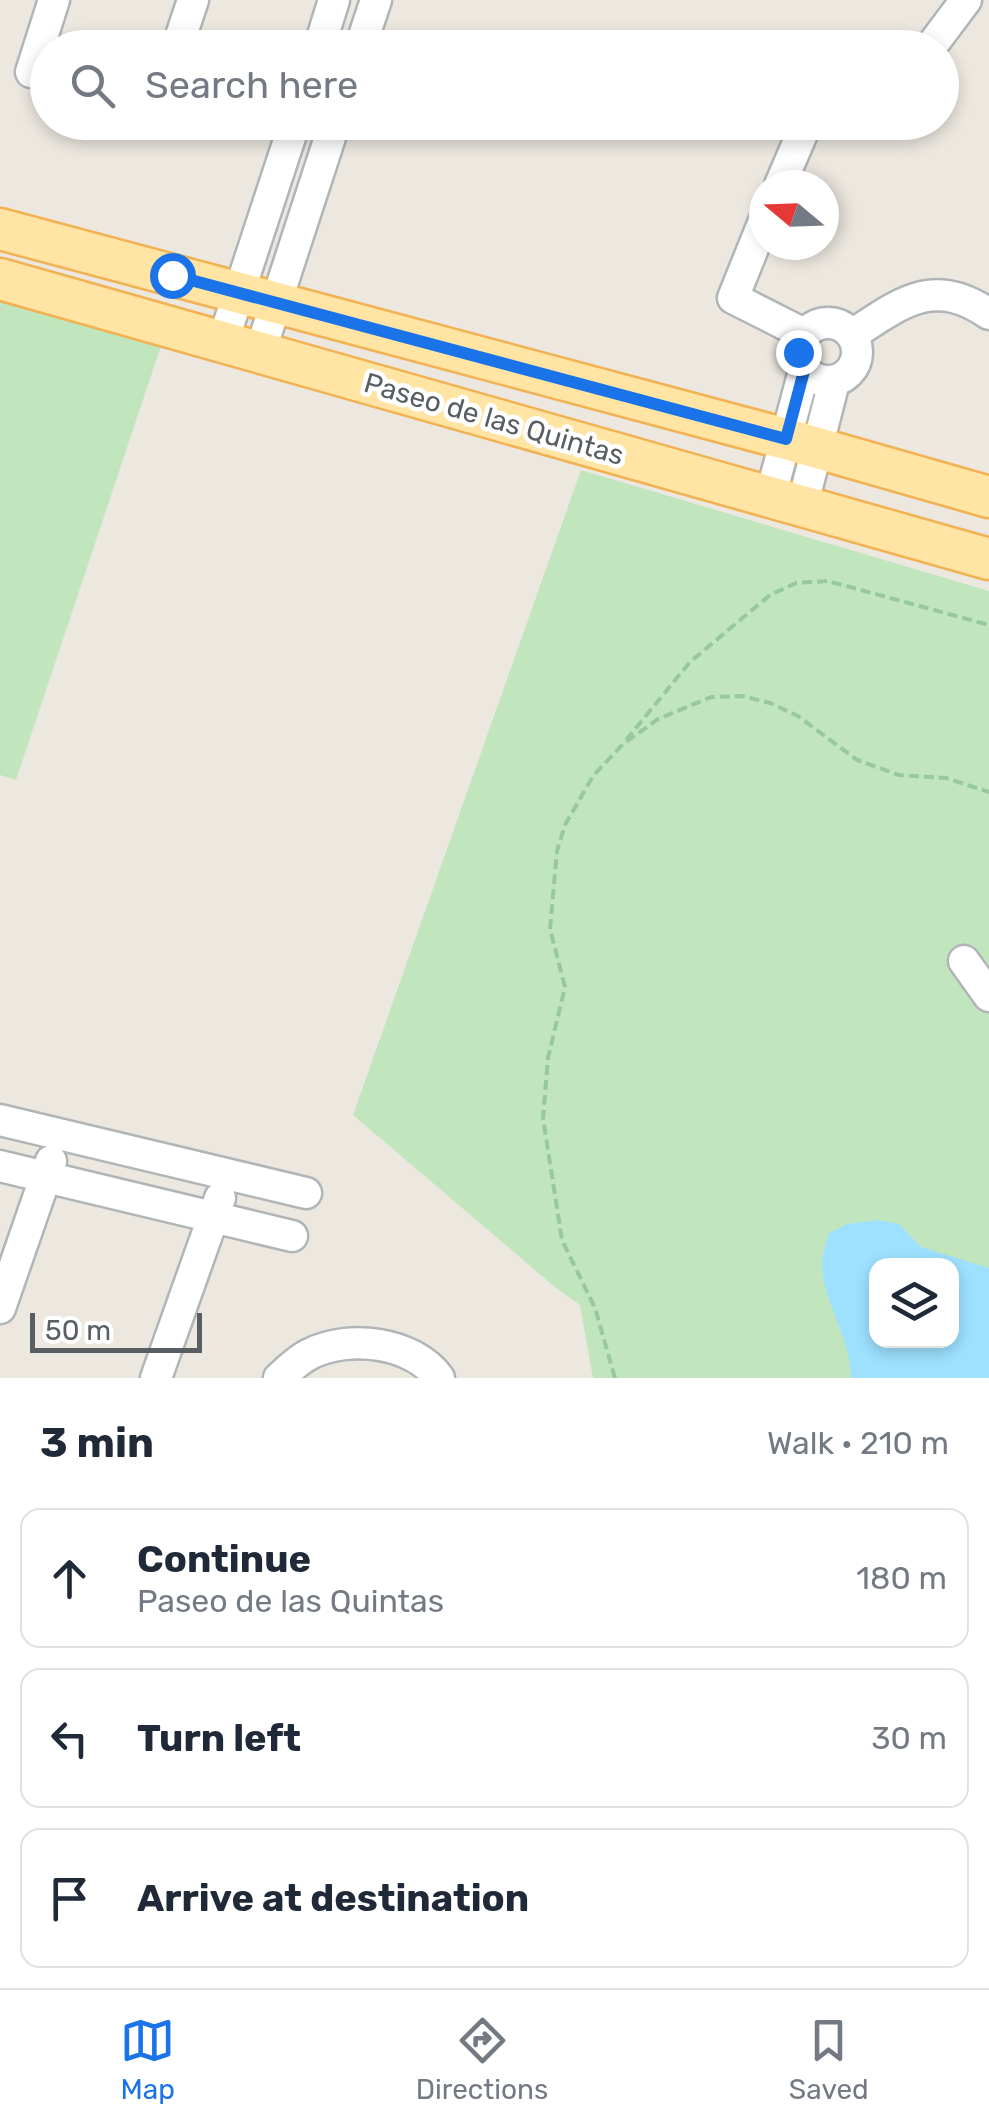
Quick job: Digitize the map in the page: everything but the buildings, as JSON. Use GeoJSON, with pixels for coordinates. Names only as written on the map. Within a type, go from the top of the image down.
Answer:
{"type":"FeatureCollection","features":[{"type":"Feature","properties":{"kind":"main road","name":"Paseo de las Quintas"},"geometry":{"type":"LineString","coordinates":[[0,229],[989,497]]}},
{"type":"Feature","properties":{"kind":"main road","name":"Paseo de las Quintas"},"geometry":{"type":"LineString","coordinates":[[0,279],[989,559]]}},
{"type":"Feature","properties":{"kind":"street"},"geometry":{"type":"LineString","coordinates":[[44,30],[54,0]]}},
{"type":"Feature","properties":{"kind":"street"},"geometry":{"type":"LineString","coordinates":[[184,30],[193,0]]}},
{"type":"Feature","properties":{"kind":"street"},"geometry":{"type":"LineString","coordinates":[[325,30],[334,0]]}},
{"type":"Feature","properties":{"kind":"street"},"geometry":{"type":"LineString","coordinates":[[366,30],[376,0]]}},
{"type":"Feature","properties":{"kind":"street"},"geometry":{"type":"LineString","coordinates":[[944,30],[966,0]]}},
{"type":"Feature","properties":{"kind":"street"},"geometry":{"type":"LineString","coordinates":[[258,298],[291,140]]}},
{"type":"Feature","properties":{"kind":"street"},"geometry":{"type":"LineString","coordinates":[[242,347],[258,298],[327,140]]}},
{"type":"Feature","properties":{"kind":"street"},"geometry":{"type":"LineString","coordinates":[[786,170],[799,140]]}},
{"type":"Feature","properties":{"kind":"street"},"geometry":{"type":"LineString","coordinates":[[749,258],[732,298],[804,334]]}},
{"type":"Feature","properties":{"kind":"street"},"geometry":{"type":"LineString","coordinates":[[852,335],[923,295],[950,294],[967,299],[989,314]]}},
{"type":"Feature","properties":{"kind":"street"},"geometry":{"type":"LineString","coordinates":[[786,502],[802,444],[834,382],[853,368],[857,357],[852,335],[842,326],[828,322],[815,325],[804,334],[798,352],[804,371],[802,444]]}},
{"type":"Feature","properties":{"kind":"street"},"geometry":{"type":"LineString","coordinates":[[804,371],[812,378],[834,382]]}},
{"type":"Feature","properties":{"kind":"street"},"geometry":{"type":"LineString","coordinates":[[964,961],[989,996]]}},
{"type":"Feature","properties":{"kind":"street"},"geometry":{"type":"LineString","coordinates":[[0,1120],[306,1193]]}},
{"type":"Feature","properties":{"kind":"street"},"geometry":{"type":"LineString","coordinates":[[0,1308],[60,1134]]}},
{"type":"Feature","properties":{"kind":"street"},"geometry":{"type":"LineString","coordinates":[[0,1166],[292,1236]]}},
{"type":"Feature","properties":{"kind":"street"},"geometry":{"type":"LineString","coordinates":[[156,1378],[228,1176]]}},
{"type":"Feature","properties":{"kind":"street"},"geometry":{"type":"LineString","coordinates":[[279,1378],[309,1354],[346,1343],[400,1350],[428,1363],[438,1378]]}},
{"type":"Feature","properties":{"kind":"path"},"geometry":{"type":"LineString","coordinates":[[615,1378],[595,1308],[562,1240],[543,1118],[548,1058],[565,987],[550,930],[557,851],[565,825],[593,776],[690,662],[770,594],[796,583],[828,581],[989,625]]}},
{"type":"Feature","properties":{"kind":"path"},"geometry":{"type":"LineString","coordinates":[[623,744],[658,720],[711,698],[742,696],[770,702],[798,716],[858,760],[899,775],[946,778],[989,792]]}},
{"type":"Feature","properties":{"kind":"green space"},"geometry":{"type":"Polygon","coordinates":[[[0,300],[161,346],[16,780],[0,775],[0,300]]]}},
{"type":"Feature","properties":{"kind":"green space"},"geometry":{"type":"Polygon","coordinates":[[[581,470],[989,591],[989,1378],[593,1378],[580,1305],[353,1115],[581,470]]]}},
{"type":"Feature","properties":{"kind":"water"},"geometry":{"type":"Polygon","coordinates":[[[879,1220],[899,1224],[921,1247],[957,1258],[869,1258],[869,1348],[959,1348],[959,1259],[989,1268],[989,1378],[851,1378],[846,1348],[823,1277],[823,1252],[829,1233],[847,1224],[879,1220]]]}},
{"type":"Feature","properties":{"kind":"route"},"geometry":{"type":"LineString","coordinates":[[172,275],[786,439],[804,371],[798,352]]}}]}
